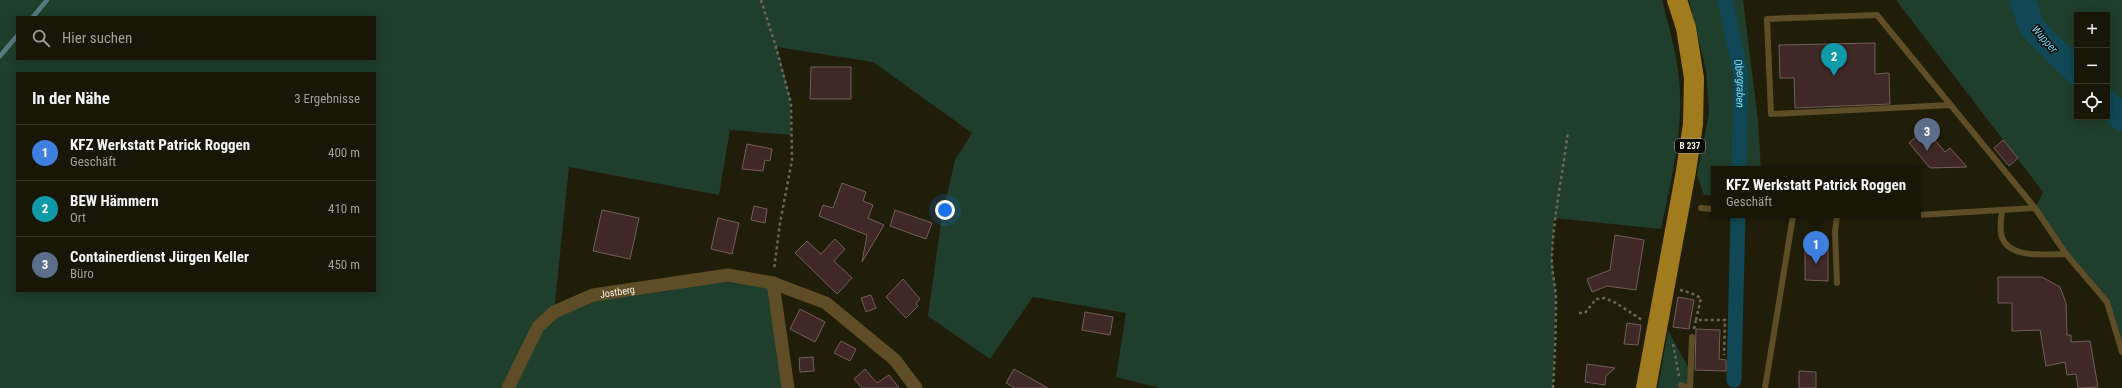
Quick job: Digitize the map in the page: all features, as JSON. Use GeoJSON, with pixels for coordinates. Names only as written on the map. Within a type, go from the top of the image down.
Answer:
{"type":"FeatureCollection","features":[{"type":"Feature","properties":{"kind":"main road","name":"B 237"},"geometry":{"type":"LineString","coordinates":[[1646,388],[1686,171],[1693,124],[1694,78],[1690,53],[1677,0]]}},
{"type":"Feature","properties":{"kind":"street","name":"Jostberg"},"geometry":{"type":"LineString","coordinates":[[508,388],[538,327],[554,312],[593,295],[728,276],[773,283],[826,303],[895,360],[916,388]]}},
{"type":"Feature","properties":{"kind":"street"},"geometry":{"type":"LineString","coordinates":[[773,283],[788,388]]}},
{"type":"Feature","properties":{"kind":"lane"},"geometry":{"type":"LineString","coordinates":[[1950,105],[1771,114],[1768,19],[1877,15],[2035,208],[2066,254],[2107,302],[2122,352]]}},
{"type":"Feature","properties":{"kind":"lane"},"geometry":{"type":"LineString","coordinates":[[1701,208],[1711,209]]}},
{"type":"Feature","properties":{"kind":"lane"},"geometry":{"type":"LineString","coordinates":[[1921,215],[2035,208]]}},
{"type":"Feature","properties":{"kind":"lane"},"geometry":{"type":"LineString","coordinates":[[2002,211],[2001,233],[2004,243],[2026,255],[2066,254]]}},
{"type":"Feature","properties":{"kind":"lane"},"geometry":{"type":"LineString","coordinates":[[1765,388],[1790,218]]}},
{"type":"Feature","properties":{"kind":"lane"},"geometry":{"type":"LineString","coordinates":[[1837,218],[1835,232],[1837,284]]}},
{"type":"Feature","properties":{"kind":"lane"},"geometry":{"type":"LineString","coordinates":[[1681,384],[1689,388],[1692,337]]}},
{"type":"Feature","properties":{"kind":"path"},"geometry":{"type":"LineString","coordinates":[[761,0],[776,47],[791,103],[792,160],[780,223],[773,283]]}},
{"type":"Feature","properties":{"kind":"path"},"geometry":{"type":"LineString","coordinates":[[1554,388],[1556,348],[1556,295],[1552,257],[1554,217],[1562,176],[1568,131]]}},
{"type":"Feature","properties":{"kind":"path"},"geometry":{"type":"LineString","coordinates":[[1665,287],[1692,293],[1701,298],[1692,337]]}},
{"type":"Feature","properties":{"kind":"path"},"geometry":{"type":"LineString","coordinates":[[1579,313],[1585,313],[1596,299],[1605,298],[1646,322]]}},
{"type":"Feature","properties":{"kind":"path"},"geometry":{"type":"LineString","coordinates":[[1696,320],[1725,320],[1724,355]]}},
{"type":"Feature","properties":{"kind":"path"},"geometry":{"type":"LineString","coordinates":[[1672,342],[1681,384]]}},
{"type":"Feature","properties":{"kind":"green space"},"geometry":{"type":"Polygon","coordinates":[[[0,0],[1662,0],[1676,58],[1680,93],[1680,110],[1675,162],[1661,229],[1554,218],[1552,257],[1556,295],[1553,388],[1160,388],[1116,377],[1126,313],[1033,297],[990,359],[928,316],[942,216],[955,160],[972,133],[873,62],[777,47],[790,96],[791,135],[730,130],[719,195],[569,167],[554,312],[593,295],[728,275],[773,283],[788,388],[0,388],[0,0]]]}},
{"type":"Feature","properties":{"kind":"green space"},"geometry":{"type":"Polygon","coordinates":[[[1689,0],[1743,0],[1758,120],[1761,166],[1711,166],[1711,195],[1704,195],[1697,175],[1709,113],[1706,70],[1689,0]]]}},
{"type":"Feature","properties":{"kind":"green space"},"geometry":{"type":"Polygon","coordinates":[[[1896,0],[2122,0],[2122,352],[2107,302],[2066,254],[2035,208],[2043,192],[1896,0]]]}},
{"type":"Feature","properties":{"kind":"green space"},"geometry":{"type":"Polygon","coordinates":[[[1668,330],[1689,369],[1690,388],[1658,388],[1668,330]]]}},
{"type":"Feature","properties":{"kind":"building"},"geometry":{"type":"Polygon","coordinates":[[[1875,43],[1875,74],[1889,73],[1890,104],[1795,108],[1794,78],[1780,78],[1779,45],[1875,43]]]}},
{"type":"Feature","properties":{"kind":"building"},"geometry":{"type":"Polygon","coordinates":[[[811,67],[851,67],[851,99],[810,99],[811,67]]]}},
{"type":"Feature","properties":{"kind":"building"},"geometry":{"type":"Polygon","coordinates":[[[1925,128],[1945,152],[1950,148],[1967,167],[1930,168],[1909,143],[1925,128]]]}},
{"type":"Feature","properties":{"kind":"building"},"geometry":{"type":"Polygon","coordinates":[[[2003,140],[2018,158],[2009,166],[1994,148],[2003,140]]]}},
{"type":"Feature","properties":{"kind":"building"},"geometry":{"type":"Polygon","coordinates":[[[747,144],[772,149],[770,161],[765,160],[763,171],[742,169],[747,144]]]}},
{"type":"Feature","properties":{"kind":"building"},"geometry":{"type":"Polygon","coordinates":[[[842,183],[866,192],[863,201],[873,205],[868,218],[884,225],[862,262],[867,235],[819,216],[823,205],[833,208],[842,183]]]}},
{"type":"Feature","properties":{"kind":"building"},"geometry":{"type":"Polygon","coordinates":[[[754,206],[767,209],[765,223],[751,220],[754,206]]]}},
{"type":"Feature","properties":{"kind":"building"},"geometry":{"type":"Polygon","coordinates":[[[602,210],[639,218],[630,259],[593,251],[602,210]]]}},
{"type":"Feature","properties":{"kind":"building"},"geometry":{"type":"Polygon","coordinates":[[[895,210],[932,223],[926,239],[890,226],[895,210]]]}},
{"type":"Feature","properties":{"kind":"building"},"geometry":{"type":"Polygon","coordinates":[[[718,218],[739,223],[732,254],[711,249],[718,218]]]}},
{"type":"Feature","properties":{"kind":"building"},"geometry":{"type":"Polygon","coordinates":[[[1615,235],[1644,240],[1636,290],[1607,286],[1592,292],[1587,279],[1610,270],[1615,235]]]}},
{"type":"Feature","properties":{"kind":"building"},"geometry":{"type":"Polygon","coordinates":[[[835,239],[845,249],[834,261],[852,278],[837,294],[795,253],[807,241],[821,254],[835,239]]]}},
{"type":"Feature","properties":{"kind":"building"},"geometry":{"type":"Polygon","coordinates":[[[1805,248],[1828,248],[1828,281],[1805,280],[1805,248]]]}},
{"type":"Feature","properties":{"kind":"building"},"geometry":{"type":"Polygon","coordinates":[[[1998,277],[2042,277],[2060,287],[2066,303],[2067,335],[2071,335],[2071,342],[2090,341],[2098,387],[2078,388],[2076,374],[2067,375],[2065,362],[2046,366],[2040,330],[2012,331],[2012,303],[1998,303],[1998,277]]]}},
{"type":"Feature","properties":{"kind":"building"},"geometry":{"type":"Polygon","coordinates":[[[903,279],[920,299],[916,304],[918,306],[906,318],[886,297],[903,279]]]}},
{"type":"Feature","properties":{"kind":"building"},"geometry":{"type":"Polygon","coordinates":[[[871,295],[876,308],[866,312],[861,298],[871,295]]]}},
{"type":"Feature","properties":{"kind":"building"},"geometry":{"type":"Polygon","coordinates":[[[1678,297],[1694,300],[1689,329],[1673,327],[1678,297]]]}},
{"type":"Feature","properties":{"kind":"building"},"geometry":{"type":"Polygon","coordinates":[[[800,309],[825,322],[815,342],[790,329],[800,309]]]}},
{"type":"Feature","properties":{"kind":"building"},"geometry":{"type":"Polygon","coordinates":[[[1085,312],[1113,317],[1110,335],[1082,330],[1085,312]]]}},
{"type":"Feature","properties":{"kind":"building"},"geometry":{"type":"Polygon","coordinates":[[[1627,323],[1641,325],[1638,345],[1624,344],[1627,323]]]}},
{"type":"Feature","properties":{"kind":"building"},"geometry":{"type":"Polygon","coordinates":[[[1696,329],[1720,330],[1719,359],[1726,360],[1726,371],[1695,370],[1696,329]]]}},
{"type":"Feature","properties":{"kind":"building"},"geometry":{"type":"Polygon","coordinates":[[[841,341],[856,349],[850,361],[834,353],[841,341]]]}},
{"type":"Feature","properties":{"kind":"building"},"geometry":{"type":"Polygon","coordinates":[[[813,357],[814,371],[800,372],[799,358],[813,357]]]}},
{"type":"Feature","properties":{"kind":"building"},"geometry":{"type":"Polygon","coordinates":[[[1587,364],[1615,368],[1606,376],[1605,385],[1585,382],[1587,364]]]}},
{"type":"Feature","properties":{"kind":"building"},"geometry":{"type":"Polygon","coordinates":[[[865,369],[877,383],[889,375],[899,388],[862,388],[854,379],[865,369]]]}},
{"type":"Feature","properties":{"kind":"building"},"geometry":{"type":"Polygon","coordinates":[[[1014,369],[1048,388],[1015,388],[1006,383],[1014,369]]]}},
{"type":"Feature","properties":{"kind":"building"},"geometry":{"type":"Polygon","coordinates":[[[1799,371],[1816,372],[1816,388],[1799,388],[1799,371]]]}},
{"type":"Feature","properties":{"kind":"waterway"},"geometry":{"type":"LineString","coordinates":[[34,16],[47,0]]}},
{"type":"Feature","properties":{"kind":"waterway","name":"Obergraben"},"geometry":{"type":"LineString","coordinates":[[1725,0],[1741,75],[1739,166]]}},
{"type":"Feature","properties":{"kind":"waterway","name":"Wupper"},"geometry":{"type":"LineString","coordinates":[[2022,0],[2033,29],[2074,69]]}},
{"type":"Feature","properties":{"kind":"waterway"},"geometry":{"type":"LineString","coordinates":[[0,56],[16,37]]}},
{"type":"Feature","properties":{"kind":"waterway","name":"Wupper"},"geometry":{"type":"LineString","coordinates":[[2110,106],[2122,118]]}},
{"type":"Feature","properties":{"kind":"waterway","name":"Obergraben"},"geometry":{"type":"LineString","coordinates":[[1734,380],[1738,218]]}},
{"type":"Feature","properties":{"kind":"place","name":"BEW Hämmern"},"geometry":{"type":"Point","coordinates":[1834,76]}},
{"type":"Feature","properties":{"kind":"place","name":"Containerdienst Jürgen Keller"},"geometry":{"type":"Point","coordinates":[1927,151]}},
{"type":"Feature","properties":{"kind":"place","name":"KFZ Werkstatt Patrick Roggen"},"geometry":{"type":"Point","coordinates":[1816,264]}}]}
